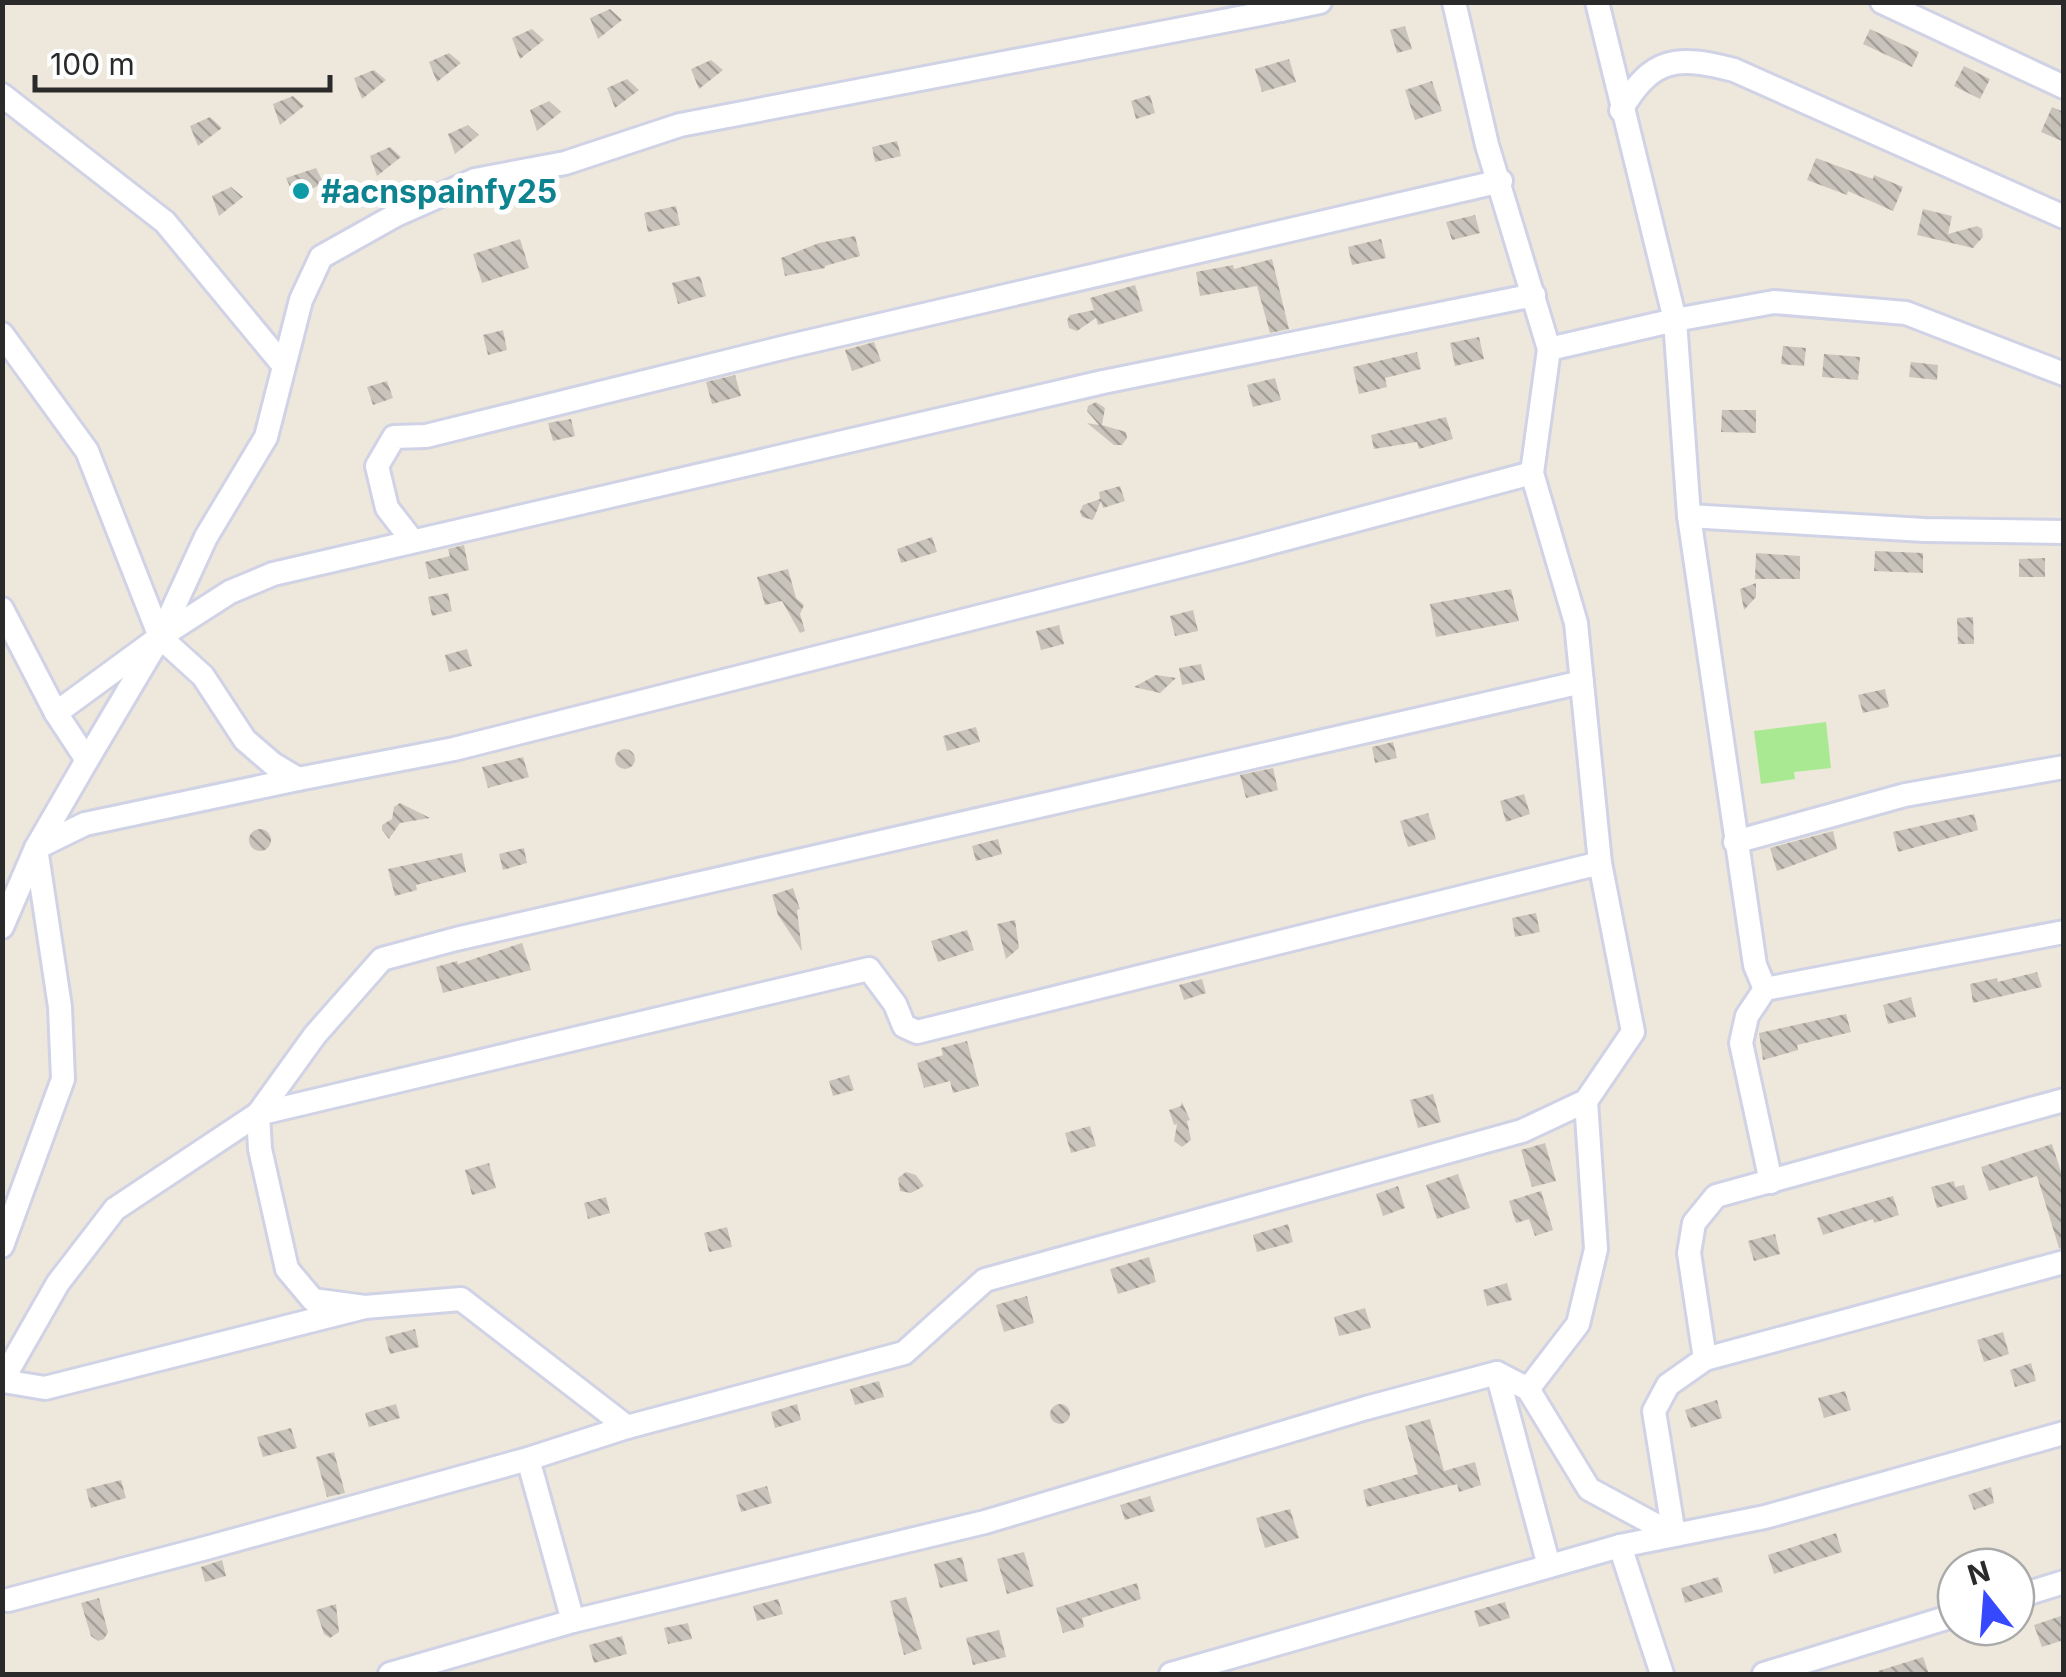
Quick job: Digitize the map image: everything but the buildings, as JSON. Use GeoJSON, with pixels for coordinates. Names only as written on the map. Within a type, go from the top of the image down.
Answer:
{"type":"FeatureCollection","features":[{"type":"Feature","properties":{"kind":"street"},"geometry":{"type":"LineString","coordinates":[[1245,2],[1275,6]]}},
{"type":"Feature","properties":{"kind":"street"},"geometry":{"type":"LineString","coordinates":[[2,927],[36,848],[160,636],[206,537],[266,437],[301,300],[321,257],[396,215],[475,180],[565,163],[680,125],[1275,6],[1320,2]]}},
{"type":"Feature","properties":{"kind":"street"},"geometry":{"type":"LineString","coordinates":[[4,1604],[528,1459],[627,1427],[904,1354],[986,1280],[1522,1130],[1586,1100],[1632,1032],[1600,863],[1576,623],[1532,473],[1550,350],[1488,144],[1454,2]]}},
{"type":"Feature","properties":{"kind":"street"},"geometry":{"type":"LineString","coordinates":[[1597,2],[1675,320],[1688,516],[1735,842],[1755,964],[1765,989]]}},
{"type":"Feature","properties":{"kind":"street"},"geometry":{"type":"LineString","coordinates":[[1882,2],[2064,87]]}},
{"type":"Feature","properties":{"kind":"street"},"geometry":{"type":"LineString","coordinates":[[1621,110],[1636,84],[1659,64],[1696,60],[1734,70],[2064,217]]}},
{"type":"Feature","properties":{"kind":"street"},"geometry":{"type":"LineString","coordinates":[[2,96],[164,222],[284,366]]}},
{"type":"Feature","properties":{"kind":"street"},"geometry":{"type":"LineString","coordinates":[[412,540],[386,508],[377,466],[394,437],[426,436],[790,346],[1501,181]]}},
{"type":"Feature","properties":{"kind":"street"},"geometry":{"type":"LineString","coordinates":[[56,713],[160,636],[230,592],[273,574],[1103,382],[1534,296]]}},
{"type":"Feature","properties":{"kind":"street"},"geometry":{"type":"LineString","coordinates":[[1550,350],[1675,320],[1774,302],[1906,313],[2064,374]]}},
{"type":"Feature","properties":{"kind":"street"},"geometry":{"type":"LineString","coordinates":[[2,334],[87,451],[160,636],[203,676],[245,740],[298,780]]}},
{"type":"Feature","properties":{"kind":"street"},"geometry":{"type":"LineString","coordinates":[[36,848],[84,824],[454,749],[1221,556],[1532,473]]}},
{"type":"Feature","properties":{"kind":"street"},"geometry":{"type":"LineString","coordinates":[[1688,516],[1924,530],[2064,532]]}},
{"type":"Feature","properties":{"kind":"street"},"geometry":{"type":"LineString","coordinates":[[2,608],[56,713],[87,760]]}},
{"type":"Feature","properties":{"kind":"street"},"geometry":{"type":"LineString","coordinates":[[365,1307],[313,1300],[287,1269],[260,1148],[258,1114],[315,1035],[382,959],[494,930],[1582,682]]}},
{"type":"Feature","properties":{"kind":"street"},"geometry":{"type":"LineString","coordinates":[[1735,842],[1905,795],[2064,768]]}},
{"type":"Feature","properties":{"kind":"street"},"geometry":{"type":"LineString","coordinates":[[2,1246],[63,1079],[60,1007],[36,848]]}},
{"type":"Feature","properties":{"kind":"street"},"geometry":{"type":"LineString","coordinates":[[627,1427],[461,1299],[365,1307],[44,1388],[3,1381],[58,1283],[114,1209],[258,1114],[869,969],[895,1004],[904,1026],[917,1032],[1600,863]]}},
{"type":"Feature","properties":{"kind":"street"},"geometry":{"type":"LineString","coordinates":[[1771,1182],[1741,1043],[1747,1016],[1765,989],[2064,932]]}},
{"type":"Feature","properties":{"kind":"street"},"geometry":{"type":"LineString","coordinates":[[1528,1390],[1578,1324],[1596,1249],[1586,1100]]}},
{"type":"Feature","properties":{"kind":"street"},"geometry":{"type":"LineString","coordinates":[[1706,1360],[1689,1253],[1694,1223],[1716,1196],[2064,1100]]}},
{"type":"Feature","properties":{"kind":"street"},"geometry":{"type":"LineString","coordinates":[[1674,1535],[1654,1411],[1668,1385],[1706,1360],[2064,1262]]}},
{"type":"Feature","properties":{"kind":"street"},"geometry":{"type":"LineString","coordinates":[[1498,1372],[1549,1566]]}},
{"type":"Feature","properties":{"kind":"street"},"geometry":{"type":"LineString","coordinates":[[390,1674],[573,1621],[984,1522],[1498,1372],[1528,1390],[1589,1489],[1674,1535]]}},
{"type":"Feature","properties":{"kind":"street"},"geometry":{"type":"LineString","coordinates":[[1171,1674],[1620,1546],[1764,1517],[2064,1434]]}},
{"type":"Feature","properties":{"kind":"street"},"geometry":{"type":"LineString","coordinates":[[528,1459],[573,1621]]}},
{"type":"Feature","properties":{"kind":"street"},"geometry":{"type":"LineString","coordinates":[[1620,1546],[1662,1674]]}},
{"type":"Feature","properties":{"kind":"street"},"geometry":{"type":"LineString","coordinates":[[2036,1591],[2064,1582]]}},
{"type":"Feature","properties":{"kind":"street"},"geometry":{"type":"LineString","coordinates":[[1764,1674],[1936,1621]]}},
{"type":"Feature","properties":{"kind":"green space"},"geometry":{"type":"Polygon","coordinates":[[[1826,722],[1831,768],[1794,772],[1795,779],[1761,784],[1754,731],[1826,722]]]}},
{"type":"Feature","properties":{"kind":"place","name":"#acnspainfy25"},"geometry":{"type":"Point","coordinates":[301,191]}}]}
